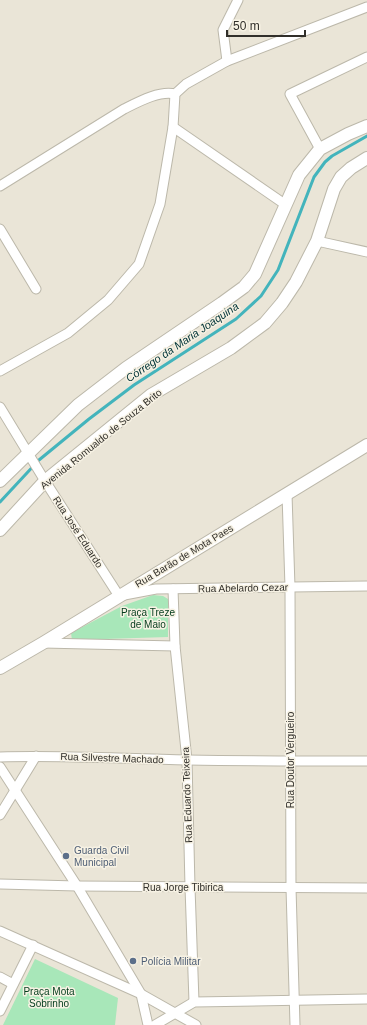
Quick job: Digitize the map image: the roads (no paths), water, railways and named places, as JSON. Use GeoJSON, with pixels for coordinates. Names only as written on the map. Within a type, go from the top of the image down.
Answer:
{"type":"FeatureCollection","features":[{"type":"Feature","properties":{"kind":"main road"},"geometry":{"type":"LineString","coordinates":[[0,481],[78,405],[126,368],[244,287],[255,274],[300,175],[320,149],[367,126]]}},
{"type":"Feature","properties":{"kind":"main road","name":"Avenida Romualdo de Souza Brito"},"geometry":{"type":"LineString","coordinates":[[0,530],[45,481],[151,395],[231,348],[265,323],[282,303],[296,282],[317,241],[334,189],[341,177],[351,168],[367,158]]}},
{"type":"Feature","properties":{"kind":"main road","name":"Rua Barão de Mota Paes"},"geometry":{"type":"LineString","coordinates":[[0,668],[367,444]]}},
{"type":"Feature","properties":{"kind":"street"},"geometry":{"type":"LineString","coordinates":[[227,61],[223,30],[238,0]]}},
{"type":"Feature","properties":{"kind":"street"},"geometry":{"type":"LineString","coordinates":[[0,371],[68,332],[108,300],[139,264],[160,204],[173,127],[175,94],[186,84],[227,61],[367,7]]}},
{"type":"Feature","properties":{"kind":"street"},"geometry":{"type":"LineString","coordinates":[[320,149],[290,94],[367,57]]}},
{"type":"Feature","properties":{"kind":"street"},"geometry":{"type":"LineString","coordinates":[[0,186],[124,109],[142,100],[169,92],[175,94]]}},
{"type":"Feature","properties":{"kind":"street"},"geometry":{"type":"LineString","coordinates":[[173,127],[286,205]]}},
{"type":"Feature","properties":{"kind":"street"},"geometry":{"type":"LineString","coordinates":[[0,230],[36,289]]}},
{"type":"Feature","properties":{"kind":"street"},"geometry":{"type":"LineString","coordinates":[[317,241],[367,252]]}},
{"type":"Feature","properties":{"kind":"street","name":"Rua José Eduardo"},"geometry":{"type":"LineString","coordinates":[[0,407],[28,454],[119,596]]}},
{"type":"Feature","properties":{"kind":"street","name":"Rua Doutor Vergueiro"},"geometry":{"type":"LineString","coordinates":[[287,494],[290,587],[291,888],[295,1025]]}},
{"type":"Feature","properties":{"kind":"street","name":"Rua Abelardo Cezar"},"geometry":{"type":"LineString","coordinates":[[119,596],[156,589],[367,586]]}},
{"type":"Feature","properties":{"kind":"street","name":"Rua Eduardo Teixeira"},"geometry":{"type":"LineString","coordinates":[[173,589],[175,646],[188,760],[194,1002]]}},
{"type":"Feature","properties":{"kind":"street"},"geometry":{"type":"LineString","coordinates":[[43,643],[175,646]]}},
{"type":"Feature","properties":{"kind":"street","name":"Rua Silvestre Machado"},"geometry":{"type":"LineString","coordinates":[[0,756],[290,762],[367,761]]}},
{"type":"Feature","properties":{"kind":"street"},"geometry":{"type":"LineString","coordinates":[[0,815],[36,756]]}},
{"type":"Feature","properties":{"kind":"street"},"geometry":{"type":"LineString","coordinates":[[0,767],[77,886],[141,994],[148,1025]]}},
{"type":"Feature","properties":{"kind":"street","name":"Rua Jorge Tibirica"},"geometry":{"type":"LineString","coordinates":[[0,884],[367,888]]}},
{"type":"Feature","properties":{"kind":"street"},"geometry":{"type":"LineString","coordinates":[[0,931],[141,994],[174,1014],[196,1025]]}},
{"type":"Feature","properties":{"kind":"street"},"geometry":{"type":"LineString","coordinates":[[0,1011],[33,945]]}},
{"type":"Feature","properties":{"kind":"street"},"geometry":{"type":"LineString","coordinates":[[0,978],[13,984]]}},
{"type":"Feature","properties":{"kind":"street"},"geometry":{"type":"LineString","coordinates":[[155,1025],[194,1002],[367,999]]}},
{"type":"Feature","properties":{"kind":"waterway","name":"Córrego da Maria Joaquina"},"geometry":{"type":"LineString","coordinates":[[0,502],[39,460],[89,419],[134,385],[236,319],[261,296],[278,270],[314,177],[325,162],[332,156],[367,136]]}},
{"type":"Feature","properties":{"kind":"place","name":"Guarda Civil Municipal"},"geometry":{"type":"Point","coordinates":[66,856]}},
{"type":"Feature","properties":{"kind":"place","name":"Polícia Militar"},"geometry":{"type":"Point","coordinates":[133,961]}},
{"type":"Feature","properties":{"kind":"park label","name":"Praça Treze de Maio"},"geometry":{"type":"Point","coordinates":[148,618]}},
{"type":"Feature","properties":{"kind":"park label","name":"Praça Mota Sobrinho"},"geometry":{"type":"Point","coordinates":[49,996]}}]}
